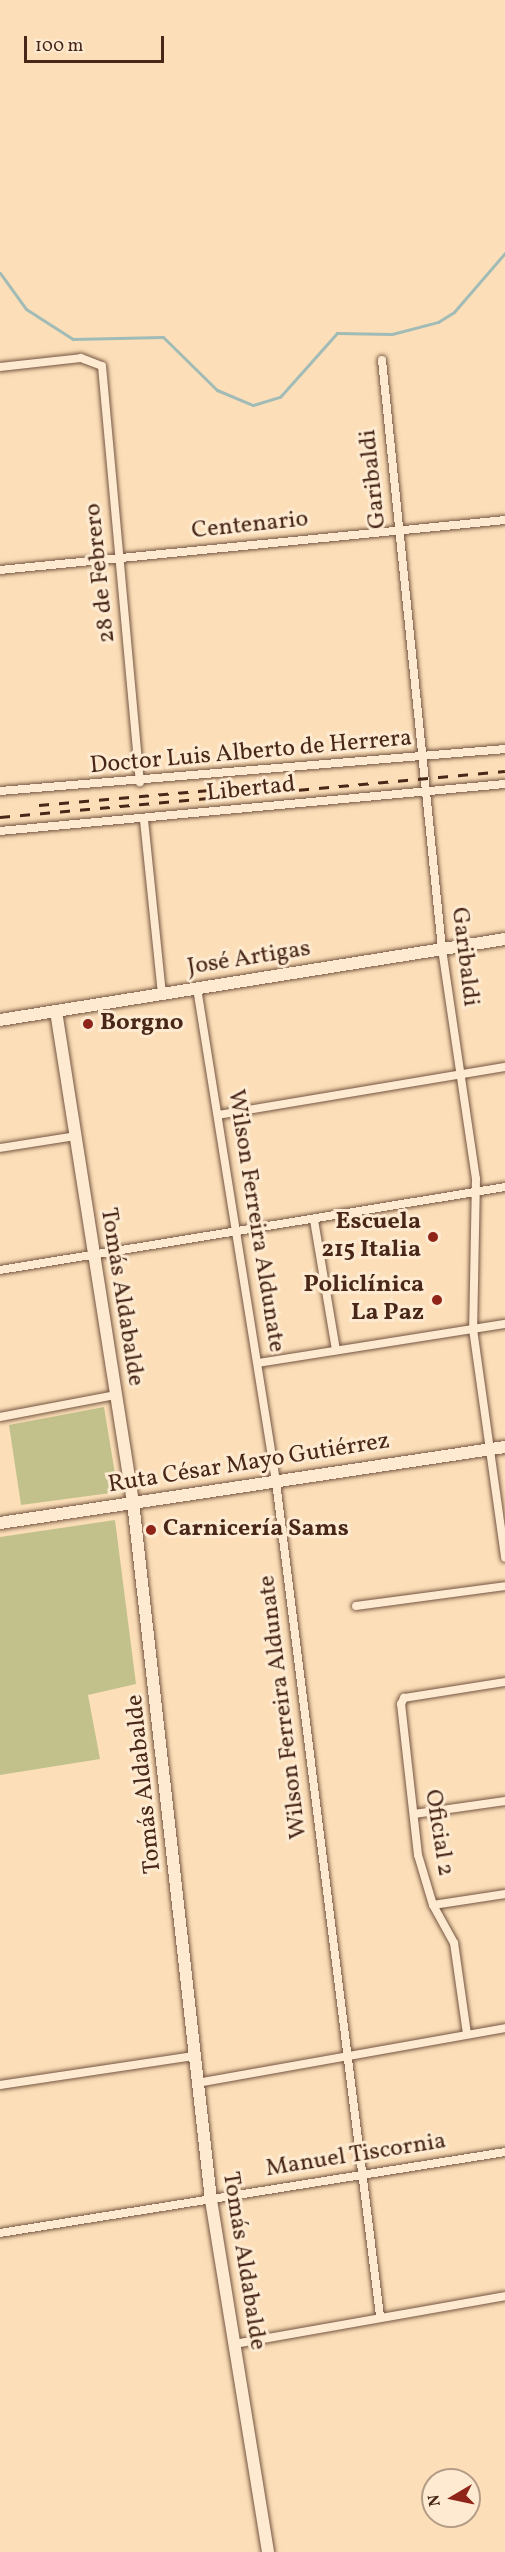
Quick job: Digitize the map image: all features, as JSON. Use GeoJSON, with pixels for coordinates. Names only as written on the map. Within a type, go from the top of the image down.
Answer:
{"type":"FeatureCollection","features":[{"type":"Feature","properties":{"kind":"street","name":"Garibaldi"},"geometry":{"type":"LineString","coordinates":[[382,360],[424,791],[442,949],[477,1191],[473,1329],[505,1558]]}},
{"type":"Feature","properties":{"kind":"street","name":"28 de Febrero"},"geometry":{"type":"LineString","coordinates":[[0,367],[97,362],[104,377],[140,782]]}},
{"type":"Feature","properties":{"kind":"street","name":"Centenario"},"geometry":{"type":"LineString","coordinates":[[0,570],[120,560],[399,529],[505,520]]}},
{"type":"Feature","properties":{"kind":"street","name":"Doctor Luis Alberto de Herrera"},"geometry":{"type":"LineString","coordinates":[[0,791],[422,759],[505,749]]}},
{"type":"Feature","properties":{"kind":"street","name":"Libertad"},"geometry":{"type":"LineString","coordinates":[[0,831],[144,820],[505,784]]}},
{"type":"Feature","properties":{"kind":"street"},"geometry":{"type":"LineString","coordinates":[[144,820],[162,994]]}},
{"type":"Feature","properties":{"kind":"street","name":"José Artigas"},"geometry":{"type":"LineString","coordinates":[[0,1020],[505,939]]}},
{"type":"Feature","properties":{"kind":"street","name":"Wilson Ferreira Aldunate"},"geometry":{"type":"LineString","coordinates":[[198,988],[276,1482],[359,2175],[380,2316]]}},
{"type":"Feature","properties":{"kind":"street","name":"Tomás Aldabalde"},"geometry":{"type":"LineString","coordinates":[[56,1011],[133,1502],[211,2200],[268,2552]]}},
{"type":"Feature","properties":{"kind":"street"},"geometry":{"type":"LineString","coordinates":[[218,1115],[505,1067]]}},
{"type":"Feature","properties":{"kind":"street"},"geometry":{"type":"LineString","coordinates":[[0,1148],[76,1136]]}},
{"type":"Feature","properties":{"kind":"street"},"geometry":{"type":"LineString","coordinates":[[0,1270],[238,1234],[505,1187]]}},
{"type":"Feature","properties":{"kind":"street"},"geometry":{"type":"LineString","coordinates":[[314,1220],[336,1350]]}},
{"type":"Feature","properties":{"kind":"street"},"geometry":{"type":"LineString","coordinates":[[258,1363],[505,1324]]}},
{"type":"Feature","properties":{"kind":"street"},"geometry":{"type":"LineString","coordinates":[[0,1417],[115,1395]]}},
{"type":"Feature","properties":{"kind":"street","name":"Ruta César Mayo Gutiérrez"},"geometry":{"type":"LineString","coordinates":[[0,1523],[505,1447]]}},
{"type":"Feature","properties":{"kind":"street"},"geometry":{"type":"LineString","coordinates":[[356,1606],[505,1586]]}},
{"type":"Feature","properties":{"kind":"street","name":"Oficial 2"},"geometry":{"type":"LineString","coordinates":[[467,2034],[454,1943],[433,1905],[414,1814],[401,1704],[404,1698],[505,1682]]}},
{"type":"Feature","properties":{"kind":"street"},"geometry":{"type":"LineString","coordinates":[[414,1814],[505,1801]]}},
{"type":"Feature","properties":{"kind":"street"},"geometry":{"type":"LineString","coordinates":[[433,1905],[505,1894]]}},
{"type":"Feature","properties":{"kind":"street"},"geometry":{"type":"LineString","coordinates":[[197,2082],[505,2028]]}},
{"type":"Feature","properties":{"kind":"street"},"geometry":{"type":"LineString","coordinates":[[0,2085],[194,2056]]}},
{"type":"Feature","properties":{"kind":"street","name":"Manuel Tiscornia"},"geometry":{"type":"LineString","coordinates":[[0,2233],[505,2152]]}},
{"type":"Feature","properties":{"kind":"street"},"geometry":{"type":"LineString","coordinates":[[234,2344],[380,2316],[505,2296]]}},
{"type":"Feature","properties":{"kind":"shaded area"},"geometry":{"type":"Polygon","coordinates":[[[104,1407],[118,1492],[21,1505],[9,1425],[104,1407]]]}},
{"type":"Feature","properties":{"kind":"shaded area"},"geometry":{"type":"Polygon","coordinates":[[[115,1520],[136,1684],[88,1695],[100,1759],[0,1775],[0,1537],[115,1520]]]}},
{"type":"Feature","properties":{"kind":"waterway"},"geometry":{"type":"LineString","coordinates":[[0,273],[26,309],[73,339],[163,337],[217,390],[253,405],[280,397],[337,333],[392,334],[438,322],[454,312],[505,253]]}},
{"type":"Feature","properties":{"kind":"railway"},"geometry":{"type":"LineString","coordinates":[[0,817],[505,771]]}},
{"type":"Feature","properties":{"kind":"railway"},"geometry":{"type":"LineString","coordinates":[[39,805],[221,789]]}},
{"type":"Feature","properties":{"kind":"place","name":"Borgno"},"geometry":{"type":"Point","coordinates":[88,1024]}},
{"type":"Feature","properties":{"kind":"place","name":"Escuela 215 Italia"},"geometry":{"type":"Point","coordinates":[433,1237]}},
{"type":"Feature","properties":{"kind":"place","name":"Policlínica La Paz"},"geometry":{"type":"Point","coordinates":[437,1300]}},
{"type":"Feature","properties":{"kind":"place","name":"Carnicería Sams"},"geometry":{"type":"Point","coordinates":[151,1530]}}]}
